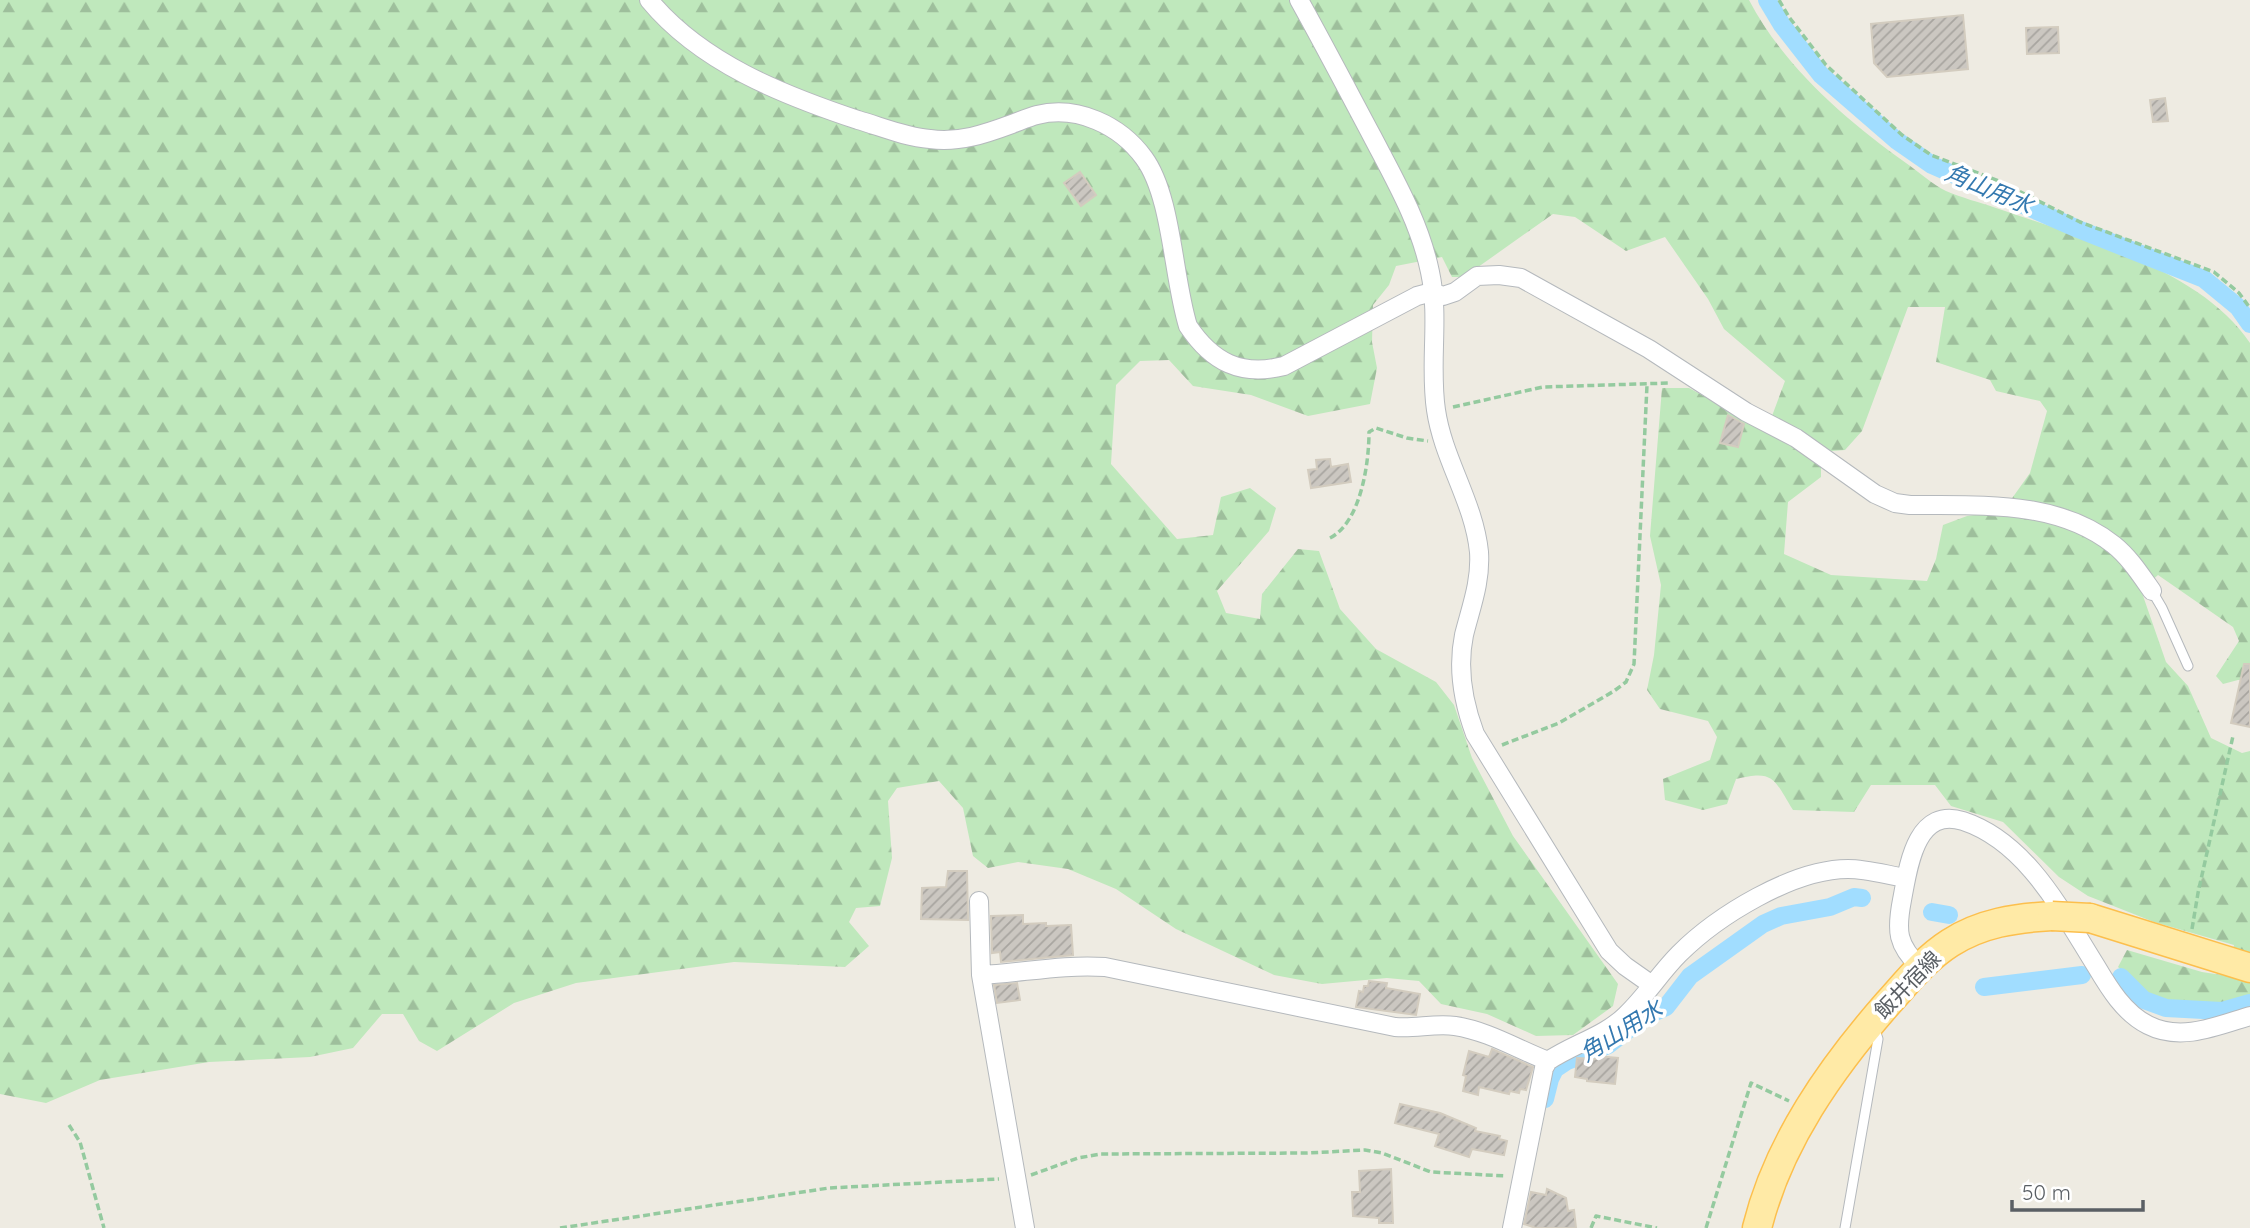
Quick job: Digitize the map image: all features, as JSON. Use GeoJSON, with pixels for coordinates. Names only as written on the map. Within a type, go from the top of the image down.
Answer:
{"type":"FeatureCollection","features":[{"type":"Feature","properties":{"kind":"main road","name":"飯井宿線"},"geometry":{"type":"LineString","coordinates":[[1757,1228],[1774,1175],[1808,1109],[1873,1021],[1920,967],[1951,943],[1992,923],[2052,916],[2090,918],[2240,965]]}},
{"type":"Feature","properties":{"kind":"street"},"geometry":{"type":"LineString","coordinates":[[649,0],[657,11],[710,54],[773,89],[798,100],[908,136],[941,140],[974,137],[1034,115],[1049,113],[1084,116],[1117,131],[1133,143],[1156,178],[1188,326],[1199,343],[1230,365],[1268,370],[1284,366],[1417,296],[1432,292],[1443,296],[1455,292],[1477,276],[1521,278],[1819,453],[1875,494],[1895,503],[1910,505],[2021,507],[2049,513],[2112,544],[2132,562],[2152,590]]}},
{"type":"Feature","properties":{"kind":"street"},"geometry":{"type":"LineString","coordinates":[[1299,0],[1401,191],[1420,235],[1431,274],[1435,321],[1436,411],[1443,439],[1469,509],[1479,554],[1478,582],[1464,636],[1461,686],[1466,709],[1475,734],[1609,951],[1652,985]]}},
{"type":"Feature","properties":{"kind":"street"},"geometry":{"type":"LineString","coordinates":[[1920,967],[1908,956],[1899,939],[1899,917],[1912,851],[1921,833],[1938,821],[1957,820],[1981,827],[2008,848],[2042,883],[2109,987],[2124,1006],[2146,1025],[2168,1033],[2192,1033],[2250,1016]]}},
{"type":"Feature","properties":{"kind":"street"},"geometry":{"type":"LineString","coordinates":[[1512,1228],[1520,1179],[1544,1068],[1548,1061],[1607,1030],[1626,1016],[1680,954],[1705,932],[1767,890],[1828,871],[1849,869],[1906,877]]}},
{"type":"Feature","properties":{"kind":"street"},"geometry":{"type":"LineString","coordinates":[[979,901],[981,975],[1025,1228]]}},
{"type":"Feature","properties":{"kind":"street"},"geometry":{"type":"LineString","coordinates":[[981,975],[1078,965],[1104,967],[1395,1027],[1411,1029],[1456,1026],[1493,1037],[1548,1061]]}},
{"type":"Feature","properties":{"kind":"lane"},"geometry":{"type":"LineString","coordinates":[[2152,590],[2188,666]]}},
{"type":"Feature","properties":{"kind":"lane"},"geometry":{"type":"LineString","coordinates":[[1845,1228],[1878,1039],[1873,1021]]}},
{"type":"Feature","properties":{"kind":"path"},"geometry":{"type":"LineString","coordinates":[[1779,0],[1826,65],[1902,135],[1931,155],[1999,181],[2080,222],[2214,272],[2239,293],[2250,308]]}},
{"type":"Feature","properties":{"kind":"path"},"geometry":{"type":"LineString","coordinates":[[1436,411],[1543,387],[1700,381]]}},
{"type":"Feature","properties":{"kind":"path"},"geometry":{"type":"LineString","coordinates":[[1486,751],[1559,723],[1626,682],[1634,664],[1647,384]]}},
{"type":"Feature","properties":{"kind":"path"},"geometry":{"type":"LineString","coordinates":[[1331,538],[1339,534],[1350,519],[1359,498],[1369,432],[1376,428],[1407,438],[1427,441],[1443,439]]}},
{"type":"Feature","properties":{"kind":"path"},"geometry":{"type":"LineString","coordinates":[[2161,940],[2168,931],[2192,931],[2197,893],[2233,736]]}},
{"type":"Feature","properties":{"kind":"path"},"geometry":{"type":"LineString","coordinates":[[1706,1228],[1751,1083],[1808,1109]]}},
{"type":"Feature","properties":{"kind":"path"},"geometry":{"type":"LineString","coordinates":[[69,1125],[79,1142],[104,1228]]}},
{"type":"Feature","properties":{"kind":"path"},"geometry":{"type":"LineString","coordinates":[[560,1228],[829,1188],[1017,1178],[1041,1172],[1078,1157],[1101,1154],[1307,1153],[1365,1150],[1382,1153],[1431,1172],[1520,1179]]}},
{"type":"Feature","properties":{"kind":"path"},"geometry":{"type":"LineString","coordinates":[[1591,1228],[1595,1216],[1657,1228]]}},
{"type":"Feature","properties":{"kind":"green space"},"geometry":{"type":"Polygon","coordinates":[[[0,0],[1749,0],[1780,48],[1818,90],[1861,129],[1936,185],[1958,196],[2063,230],[2135,258],[2169,275],[2201,295],[2228,317],[2250,343],[2250,680],[2223,684],[2216,676],[2239,641],[2233,627],[2158,575],[2141,590],[2166,662],[2188,686],[2211,738],[2242,753],[2250,751],[2250,996],[2191,1005],[2165,1002],[2150,994],[2118,967],[2127,950],[2202,972],[2228,976],[2234,945],[2154,922],[2088,896],[2059,877],[2003,822],[1951,806],[1935,785],[1871,785],[1854,812],[1793,810],[1777,784],[1759,775],[1736,779],[1727,804],[1703,810],[1665,800],[1663,779],[1710,760],[1717,737],[1708,721],[1660,709],[1647,690],[1654,655],[1661,585],[1650,536],[1662,388],[1689,388],[1752,422],[1772,416],[1785,381],[1724,329],[1708,299],[1665,237],[1626,251],[1575,217],[1553,214],[1464,277],[1452,277],[1442,257],[1396,266],[1389,285],[1373,305],[1372,342],[1377,368],[1370,404],[1308,416],[1251,395],[1193,386],[1169,360],[1140,361],[1116,385],[1111,464],[1177,539],[1213,535],[1221,497],[1250,488],[1276,508],[1269,531],[1217,591],[1226,613],[1260,619],[1262,594],[1298,549],[1319,551],[1340,609],[1376,649],[1436,682],[1454,705],[1472,758],[1513,836],[1618,984],[1613,1006],[1573,1035],[1536,1036],[1487,1014],[1441,1004],[1419,981],[1387,978],[1322,984],[1274,975],[1176,929],[1116,889],[1068,869],[1018,862],[988,868],[973,856],[963,808],[939,781],[897,788],[888,801],[892,858],[880,906],[856,908],[849,922],[869,946],[845,967],[734,962],[576,983],[514,1003],[437,1051],[419,1041],[403,1014],[382,1014],[353,1048],[310,1057],[209,1062],[100,1080],[46,1103],[0,1094],[0,0]],[[1908,307],[1862,431],[1845,450],[1832,451],[1821,463],[1821,477],[1788,502],[1784,554],[1831,575],[1927,581],[1936,559],[1943,525],[1967,516],[2003,511],[2030,473],[2047,411],[2040,401],[1996,391],[1990,380],[1936,362],[1945,307],[1908,307]]]}},
{"type":"Feature","properties":{"kind":"building"},"geometry":{"type":"Polygon","coordinates":[[[1963,15],[1968,69],[1887,77],[1874,63],[1871,24],[1963,15]]]}},
{"type":"Feature","properties":{"kind":"building"},"geometry":{"type":"Polygon","coordinates":[[[2058,27],[2059,53],[2027,54],[2026,28],[2058,27]]]}},
{"type":"Feature","properties":{"kind":"building"},"geometry":{"type":"Polygon","coordinates":[[[2165,98],[2168,121],[2153,122],[2150,100],[2165,98]]]}},
{"type":"Feature","properties":{"kind":"building"},"geometry":{"type":"Polygon","coordinates":[[[1080,172],[1096,195],[1081,206],[1064,183],[1080,172]]]}},
{"type":"Feature","properties":{"kind":"building"},"geometry":{"type":"Polygon","coordinates":[[[1728,415],[1744,424],[1738,447],[1720,443],[1728,415]]]}},
{"type":"Feature","properties":{"kind":"building"},"geometry":{"type":"Polygon","coordinates":[[[1330,459],[1331,467],[1348,464],[1351,482],[1311,488],[1308,470],[1317,469],[1316,460],[1330,459]]]}},
{"type":"Feature","properties":{"kind":"building"},"geometry":{"type":"Polygon","coordinates":[[[2244,664],[2250,664],[2250,727],[2231,723],[2244,664]]]}},
{"type":"Feature","properties":{"kind":"building"},"geometry":{"type":"Polygon","coordinates":[[[948,871],[967,871],[968,920],[921,919],[922,888],[946,887],[948,871]]]}},
{"type":"Feature","properties":{"kind":"building"},"geometry":{"type":"Polygon","coordinates":[[[1023,915],[1023,924],[1071,925],[1073,955],[1001,962],[1000,952],[992,953],[991,916],[1023,915]]]}},
{"type":"Feature","properties":{"kind":"building"},"geometry":{"type":"Polygon","coordinates":[[[1369,981],[1387,983],[1386,988],[1420,994],[1416,1015],[1356,1007],[1359,991],[1363,992],[1369,981]]]}},
{"type":"Feature","properties":{"kind":"building"},"geometry":{"type":"Polygon","coordinates":[[[1017,983],[1020,1000],[997,1003],[994,985],[1017,983]]]}},
{"type":"Feature","properties":{"kind":"building"},"geometry":{"type":"Polygon","coordinates":[[[1492,1049],[1533,1067],[1526,1090],[1520,1089],[1519,1093],[1510,1091],[1509,1094],[1479,1087],[1478,1095],[1463,1091],[1466,1076],[1463,1075],[1469,1051],[1489,1057],[1492,1049]]]}},
{"type":"Feature","properties":{"kind":"building"},"geometry":{"type":"Polygon","coordinates":[[[1596,1056],[1618,1058],[1615,1084],[1575,1077],[1577,1058],[1598,1059],[1596,1056]]]}},
{"type":"Feature","properties":{"kind":"building"},"geometry":{"type":"Polygon","coordinates":[[[1400,1104],[1440,1113],[1476,1128],[1475,1131],[1500,1136],[1499,1139],[1507,1141],[1504,1155],[1472,1149],[1469,1157],[1435,1146],[1439,1134],[1395,1123],[1400,1104]]]}},
{"type":"Feature","properties":{"kind":"building"},"geometry":{"type":"Polygon","coordinates":[[[1391,1169],[1393,1223],[1379,1223],[1379,1218],[1353,1216],[1352,1192],[1360,1192],[1359,1171],[1391,1169]]]}},
{"type":"Feature","properties":{"kind":"building"},"geometry":{"type":"Polygon","coordinates":[[[1547,1189],[1566,1198],[1568,1211],[1574,1210],[1576,1228],[1536,1228],[1524,1224],[1531,1192],[1546,1195],[1547,1189]]]}},
{"type":"Feature","properties":{"kind":"waterway","name":"角山用水"},"geometry":{"type":"LineString","coordinates":[[1767,0],[1782,25],[1821,75],[1896,140],[1932,165],[2078,229],[2204,279],[2238,307],[2250,324]]}},
{"type":"Feature","properties":{"kind":"waterway","name":"角山用水"},"geometry":{"type":"LineString","coordinates":[[1545,1099],[1555,1069],[1567,1061],[1608,1045],[1646,1016],[1666,1007],[1690,976],[1763,924],[1781,916],[1830,907],[1854,897],[1862,898]]}},
{"type":"Feature","properties":{"kind":"waterway","name":"角山用水"},"geometry":{"type":"LineString","coordinates":[[1932,912],[1949,915]]}},
{"type":"Feature","properties":{"kind":"waterway","name":"角山用水"},"geometry":{"type":"LineString","coordinates":[[1984,987],[2082,975]]}},
{"type":"Feature","properties":{"kind":"waterway","name":"角山用水"},"geometry":{"type":"LineString","coordinates":[[2121,977],[2144,1000],[2166,1008],[2222,1011],[2250,1003]]}}]}
